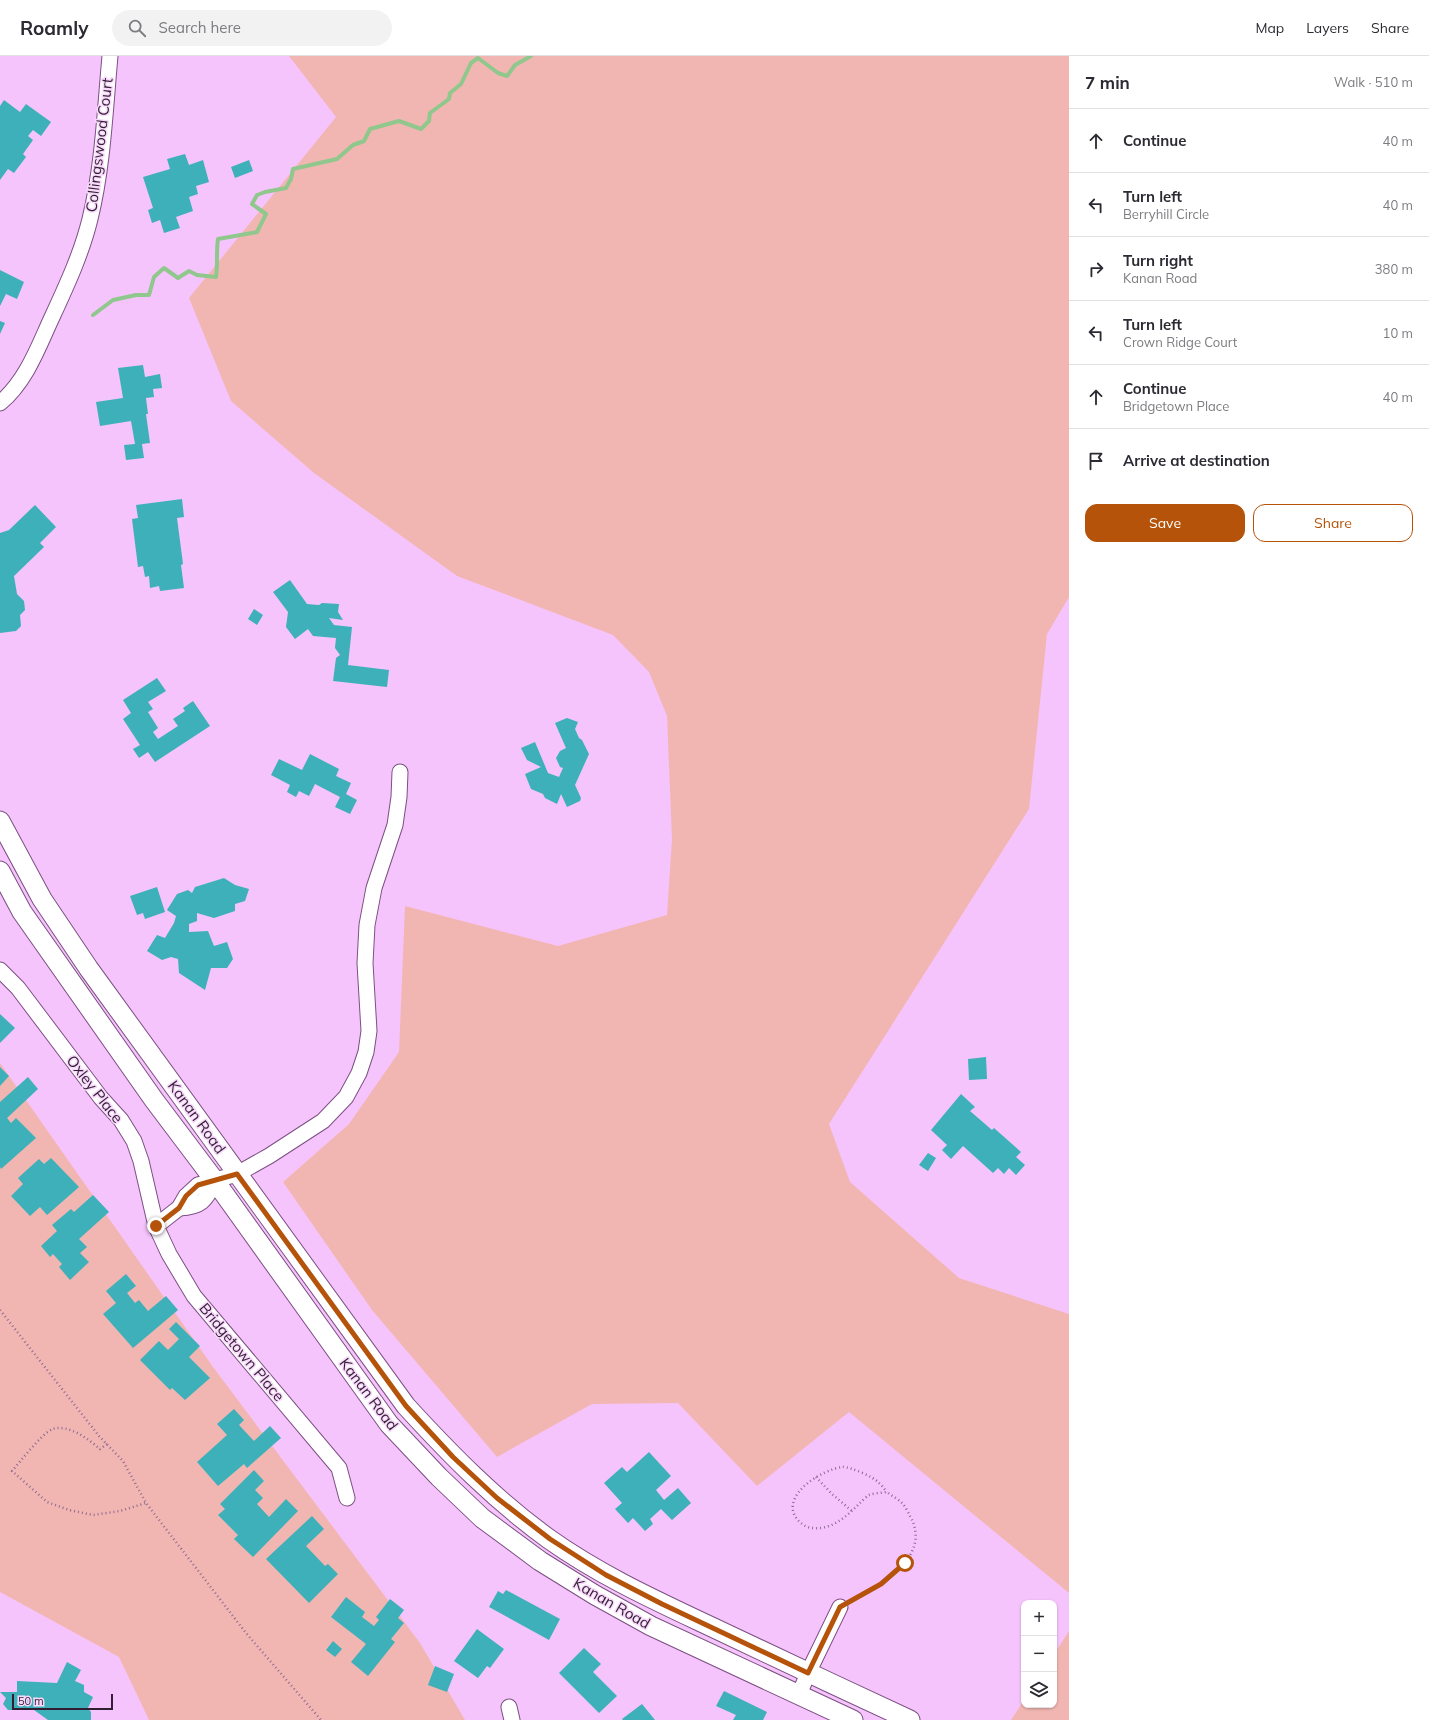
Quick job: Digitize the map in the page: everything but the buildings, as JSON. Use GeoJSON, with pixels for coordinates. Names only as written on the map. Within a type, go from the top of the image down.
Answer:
{"type":"FeatureCollection","features":[{"type":"Feature","properties":{"kind":"main road","name":"Kanan Road"},"geometry":{"type":"LineString","coordinates":[[0,821],[42,899],[90,969],[406,1406],[453,1457],[497,1498],[550,1539],[606,1575],[662,1604],[910,1720]]}},
{"type":"Feature","properties":{"kind":"main road","name":"Kanan Road"},"geometry":{"type":"LineString","coordinates":[[0,871],[22,912],[71,984],[154,1100],[215,1181],[389,1424],[439,1477],[482,1518],[540,1561],[595,1595],[651,1626],[853,1720]]}},
{"type":"Feature","properties":{"kind":"street","name":"Collingswood Court"},"geometry":{"type":"LineString","coordinates":[[0,403],[18,383],[32,362],[72,274],[90,219],[100,168],[110,56]]}},
{"type":"Feature","properties":{"kind":"street"},"geometry":{"type":"LineString","coordinates":[[156,1226],[179,1208],[186,1196],[198,1185],[237,1174],[323,1121],[346,1097],[359,1073],[366,1052],[368,1031],[365,963],[367,924],[374,888],[395,825],[399,797],[400,772]]}},
{"type":"Feature","properties":{"kind":"street","name":"Oxley Place"},"geometry":{"type":"LineString","coordinates":[[0,970],[18,988],[101,1098],[121,1120],[134,1141],[141,1161],[156,1226]]}},
{"type":"Feature","properties":{"kind":"street","name":"Bridgetown Place"},"geometry":{"type":"LineString","coordinates":[[156,1226],[169,1254],[194,1296],[339,1468],[347,1498]]}},
{"type":"Feature","properties":{"kind":"street"},"geometry":{"type":"LineString","coordinates":[[799,1694],[840,1607]]}},
{"type":"Feature","properties":{"kind":"path"},"geometry":{"type":"LineString","coordinates":[[0,1310],[107,1444],[123,1461],[146,1503],[246,1633],[321,1720]]}},
{"type":"Feature","properties":{"kind":"path"},"geometry":{"type":"LineString","coordinates":[[107,1444],[100,1449],[88,1440],[68,1429],[52,1429],[37,1442],[12,1471],[47,1502],[69,1510],[94,1514],[120,1511],[146,1503]]}},
{"type":"Feature","properties":{"kind":"path"},"geometry":{"type":"LineString","coordinates":[[840,1607],[881,1584],[905,1563],[915,1546],[916,1526],[903,1504],[887,1492],[878,1482],[863,1474],[844,1467],[824,1472],[816,1477],[798,1492],[792,1504],[794,1515],[800,1523],[812,1528],[827,1527],[844,1519],[868,1495],[887,1492]]}},
{"type":"Feature","properties":{"kind":"path"},"geometry":{"type":"LineString","coordinates":[[816,1477],[832,1494],[852,1511]]}},
{"type":"Feature","properties":{"kind":"shaded area"},"geometry":{"type":"Polygon","coordinates":[[[289,56],[1069,56],[1069,597],[1047,634],[1029,809],[829,1124],[850,1182],[959,1278],[1069,1314],[1069,1593],[849,1412],[757,1486],[678,1403],[592,1404],[497,1457],[372,1310],[283,1182],[349,1124],[399,1052],[405,906],[558,946],[667,915],[672,839],[667,716],[649,672],[613,635],[457,576],[314,473],[231,401],[189,298],[336,117],[289,56]]]}},
{"type":"Feature","properties":{"kind":"shaded area"},"geometry":{"type":"Polygon","coordinates":[[[0,1063],[213,1367],[420,1643],[465,1720],[149,1720],[119,1657],[0,1592],[0,1063]]]}},
{"type":"Feature","properties":{"kind":"shaded area"},"geometry":{"type":"Polygon","coordinates":[[[1069,1631],[1069,1720],[1011,1720],[1021,1705],[1021,1708],[1057,1708],[1057,1649],[1069,1631]]]}},
{"type":"Feature","properties":{"kind":"waterway"},"geometry":{"type":"LineString","coordinates":[[93,315],[113,300],[136,295],[149,295],[154,277],[164,268],[178,278],[189,271],[197,275],[216,277],[218,239],[257,232],[266,214],[252,204],[257,195],[286,188],[291,179],[293,169],[337,159],[353,145],[364,141],[370,129],[399,121],[421,129],[429,121],[430,113],[449,99],[450,93],[461,84],[471,63],[478,58],[498,73],[507,76],[515,65],[531,56]]}},
{"type":"Feature","properties":{"kind":"route"},"geometry":{"type":"LineString","coordinates":[[156,1226],[179,1208],[186,1196],[198,1185],[237,1174],[406,1406],[453,1457],[497,1498],[550,1539],[606,1575],[662,1604],[808,1673],[840,1607],[881,1584],[905,1563]]}}]}
